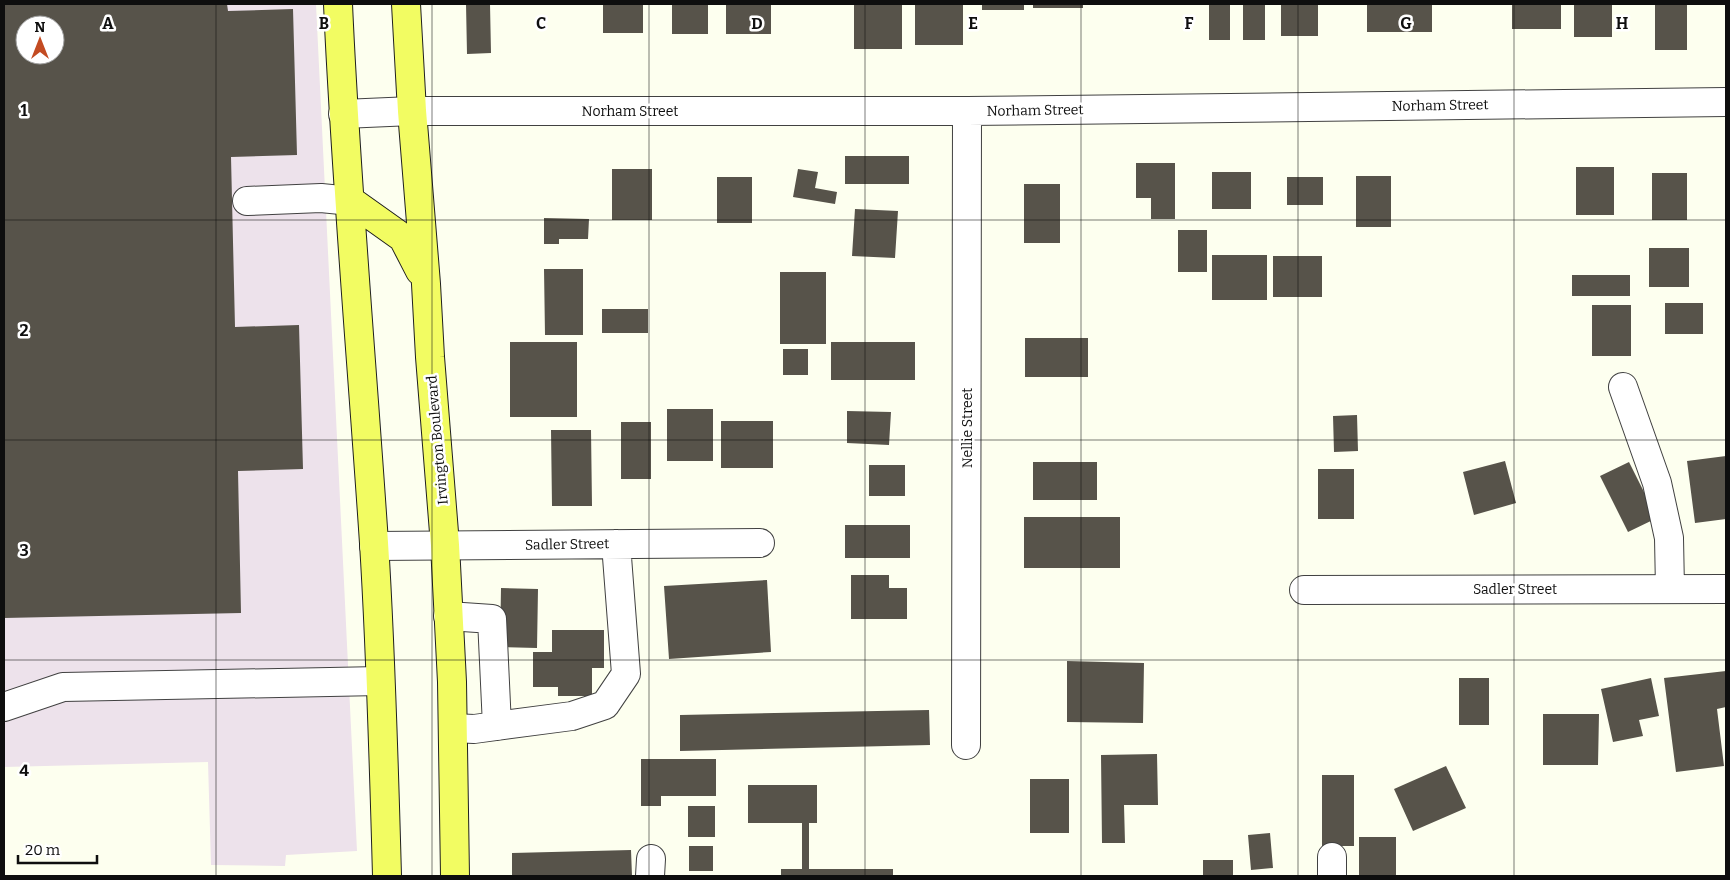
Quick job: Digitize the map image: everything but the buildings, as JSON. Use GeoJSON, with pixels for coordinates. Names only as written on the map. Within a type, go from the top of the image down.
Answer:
{"type":"FeatureCollection","features":[{"type":"Feature","properties":{"kind":"main road"},"geometry":{"type":"LineString","coordinates":[[338,4],[343,114],[351,201],[374,546],[387,876]]}},
{"type":"Feature","properties":{"kind":"main road","name":"Irvington Boulevard"},"geometry":{"type":"LineString","coordinates":[[406,4],[412,111],[445,545],[453,728],[455,876]]}},
{"type":"Feature","properties":{"kind":"main road"},"geometry":{"type":"LineString","coordinates":[[351,201],[402,238],[426,284]]}},
{"type":"Feature","properties":{"kind":"street","name":"Norham Street"},"geometry":{"type":"LineString","coordinates":[[343,114],[412,111],[967,111],[1726,102]]}},
{"type":"Feature","properties":{"kind":"street","name":"Nellie Street"},"geometry":{"type":"LineString","coordinates":[[966,745],[967,111]]}},
{"type":"Feature","properties":{"kind":"street"},"geometry":{"type":"LineString","coordinates":[[247,201],[321,198],[351,201]]}},
{"type":"Feature","properties":{"kind":"street"},"geometry":{"type":"LineString","coordinates":[[1623,387],[1657,483],[1668,538],[1670,589]]}},
{"type":"Feature","properties":{"kind":"street","name":"Sadler Street"},"geometry":{"type":"LineString","coordinates":[[374,546],[760,543]]}},
{"type":"Feature","properties":{"kind":"street"},"geometry":{"type":"LineString","coordinates":[[453,728],[474,729],[572,716],[605,705],[626,674],[616,544]]}},
{"type":"Feature","properties":{"kind":"street","name":"Sadler Street"},"geometry":{"type":"LineString","coordinates":[[1304,590],[1726,589]]}},
{"type":"Feature","properties":{"kind":"street"},"geometry":{"type":"LineString","coordinates":[[448,616],[492,619],[498,726]]}},
{"type":"Feature","properties":{"kind":"street"},"geometry":{"type":"LineString","coordinates":[[4,707],[63,687],[380,681]]}},
{"type":"Feature","properties":{"kind":"shaded area"},"geometry":{"type":"Polygon","coordinates":[[[4,4],[316,4],[357,851],[286,855],[285,866],[211,865],[208,762],[4,767],[4,4]]]}}]}
